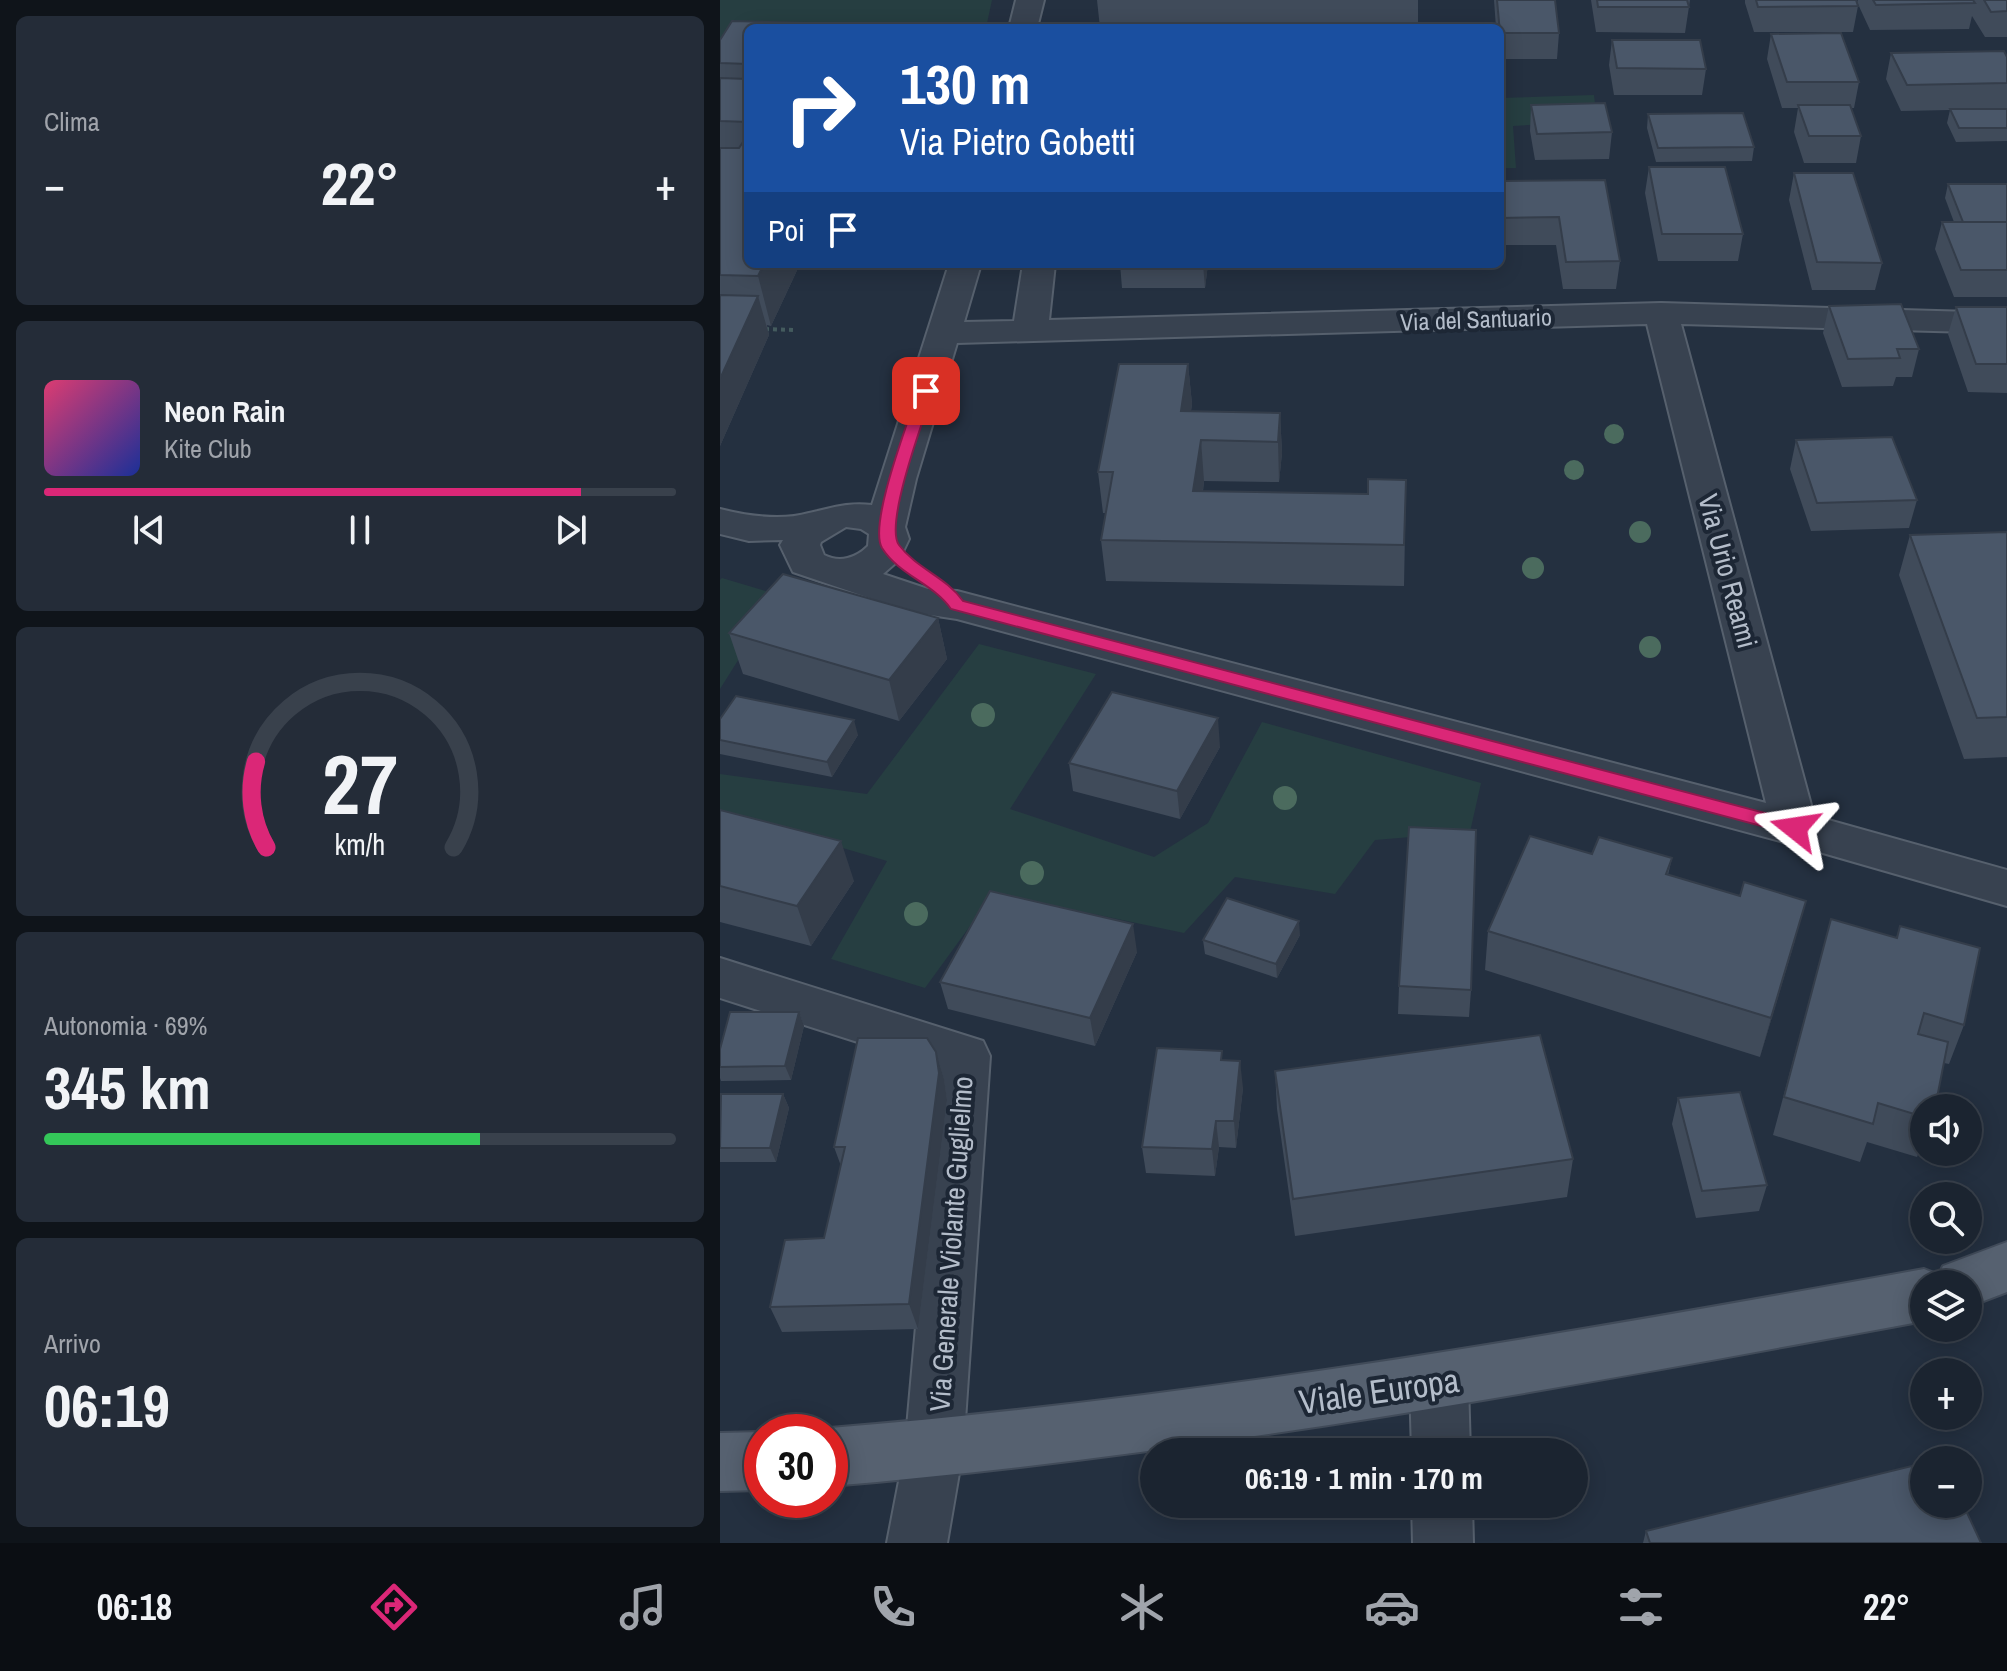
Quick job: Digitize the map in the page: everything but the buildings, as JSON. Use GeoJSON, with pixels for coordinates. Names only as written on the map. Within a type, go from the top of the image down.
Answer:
{"type":"FeatureCollection","features":[{"type":"Feature","properties":{"kind":"main road"},"geometry":{"type":"LineString","coordinates":[[1982,1277],[2007,1267]]}},
{"type":"Feature","properties":{"kind":"main road"},"geometry":{"type":"LineString","coordinates":[[1982,1287],[2007,1285]]}},
{"type":"Feature","properties":{"kind":"main road","name":"Viale Europa"},"geometry":{"type":"LineString","coordinates":[[848,1456],[1058,1437],[1439,1383],[1910,1298]]}},
{"type":"Feature","properties":{"kind":"main road"},"geometry":{"type":"LineString","coordinates":[[720,1462],[744,1461]]}},
{"type":"Feature","properties":{"kind":"street"},"geometry":{"type":"LineString","coordinates":[[1024,24],[1030,0]]}},
{"type":"Feature","properties":{"kind":"street"},"geometry":{"type":"LineString","coordinates":[[897,479],[830,521],[800,545],[803,558],[824,569],[870,564],[882,555],[897,479],[964,268]]}},
{"type":"Feature","properties":{"kind":"street"},"geometry":{"type":"LineString","coordinates":[[1030,332],[1038,268]]}},
{"type":"Feature","properties":{"kind":"street","name":"Via del Santuario"},"geometry":{"type":"LineString","coordinates":[[945,333],[1661,313],[2007,323]]}},
{"type":"Feature","properties":{"kind":"street","name":"Via Urio Reami"},"geometry":{"type":"LineString","coordinates":[[1661,313],[1795,828]]}},
{"type":"Feature","properties":{"kind":"street"},"geometry":{"type":"LineString","coordinates":[[720,521],[749,529],[870,517],[919,574],[947,590],[957,605]]}},
{"type":"Feature","properties":{"kind":"street"},"geometry":{"type":"LineString","coordinates":[[720,545],[824,569],[925,602],[957,605],[1795,828],[2007,888]]}},
{"type":"Feature","properties":{"kind":"street","name":"Via Generale Violante Guglielmo"},"geometry":{"type":"LineString","coordinates":[[720,978],[965,1056],[934,1450]]}},
{"type":"Feature","properties":{"kind":"street"},"geometry":{"type":"LineString","coordinates":[[1439,1383],[1441,1438]]}},
{"type":"Feature","properties":{"kind":"street"},"geometry":{"type":"LineString","coordinates":[[917,1543],[934,1450]]}},
{"type":"Feature","properties":{"kind":"street"},"geometry":{"type":"LineString","coordinates":[[1442,1518],[1443,1543]]}},
{"type":"Feature","properties":{"kind":"path"},"geometry":{"type":"LineString","coordinates":[[750,329],[796,330]]}},
{"type":"Feature","properties":{"kind":"green space"},"geometry":{"type":"Polygon","coordinates":[[[720,0],[992,0],[987,24],[744,24],[744,31],[720,48],[720,0]]]}},
{"type":"Feature","properties":{"kind":"green space"},"geometry":{"type":"Polygon","coordinates":[[[1594,95],[1597,121],[1513,126],[1516,168],[1504,168],[1504,98],[1594,95]]]}},
{"type":"Feature","properties":{"kind":"green space"},"geometry":{"type":"Polygon","coordinates":[[[722,578],[779,595],[720,689],[720,580],[722,578]]]}},
{"type":"Feature","properties":{"kind":"green space"},"geometry":{"type":"Polygon","coordinates":[[[979,644],[1096,674],[1010,809],[1154,857],[1208,823],[1262,722],[1481,783],[1470,832],[1375,840],[1335,894],[1235,877],[1184,933],[994,893],[925,988],[831,959],[887,861],[720,812],[720,774],[867,794],[979,644]]]}},
{"type":"Feature","properties":{"kind":"route"},"geometry":{"type":"LineString","coordinates":[[926,391],[897,479],[886,527],[889,545],[895,553],[919,574],[947,590],[957,605],[1795,828]]}}]}
